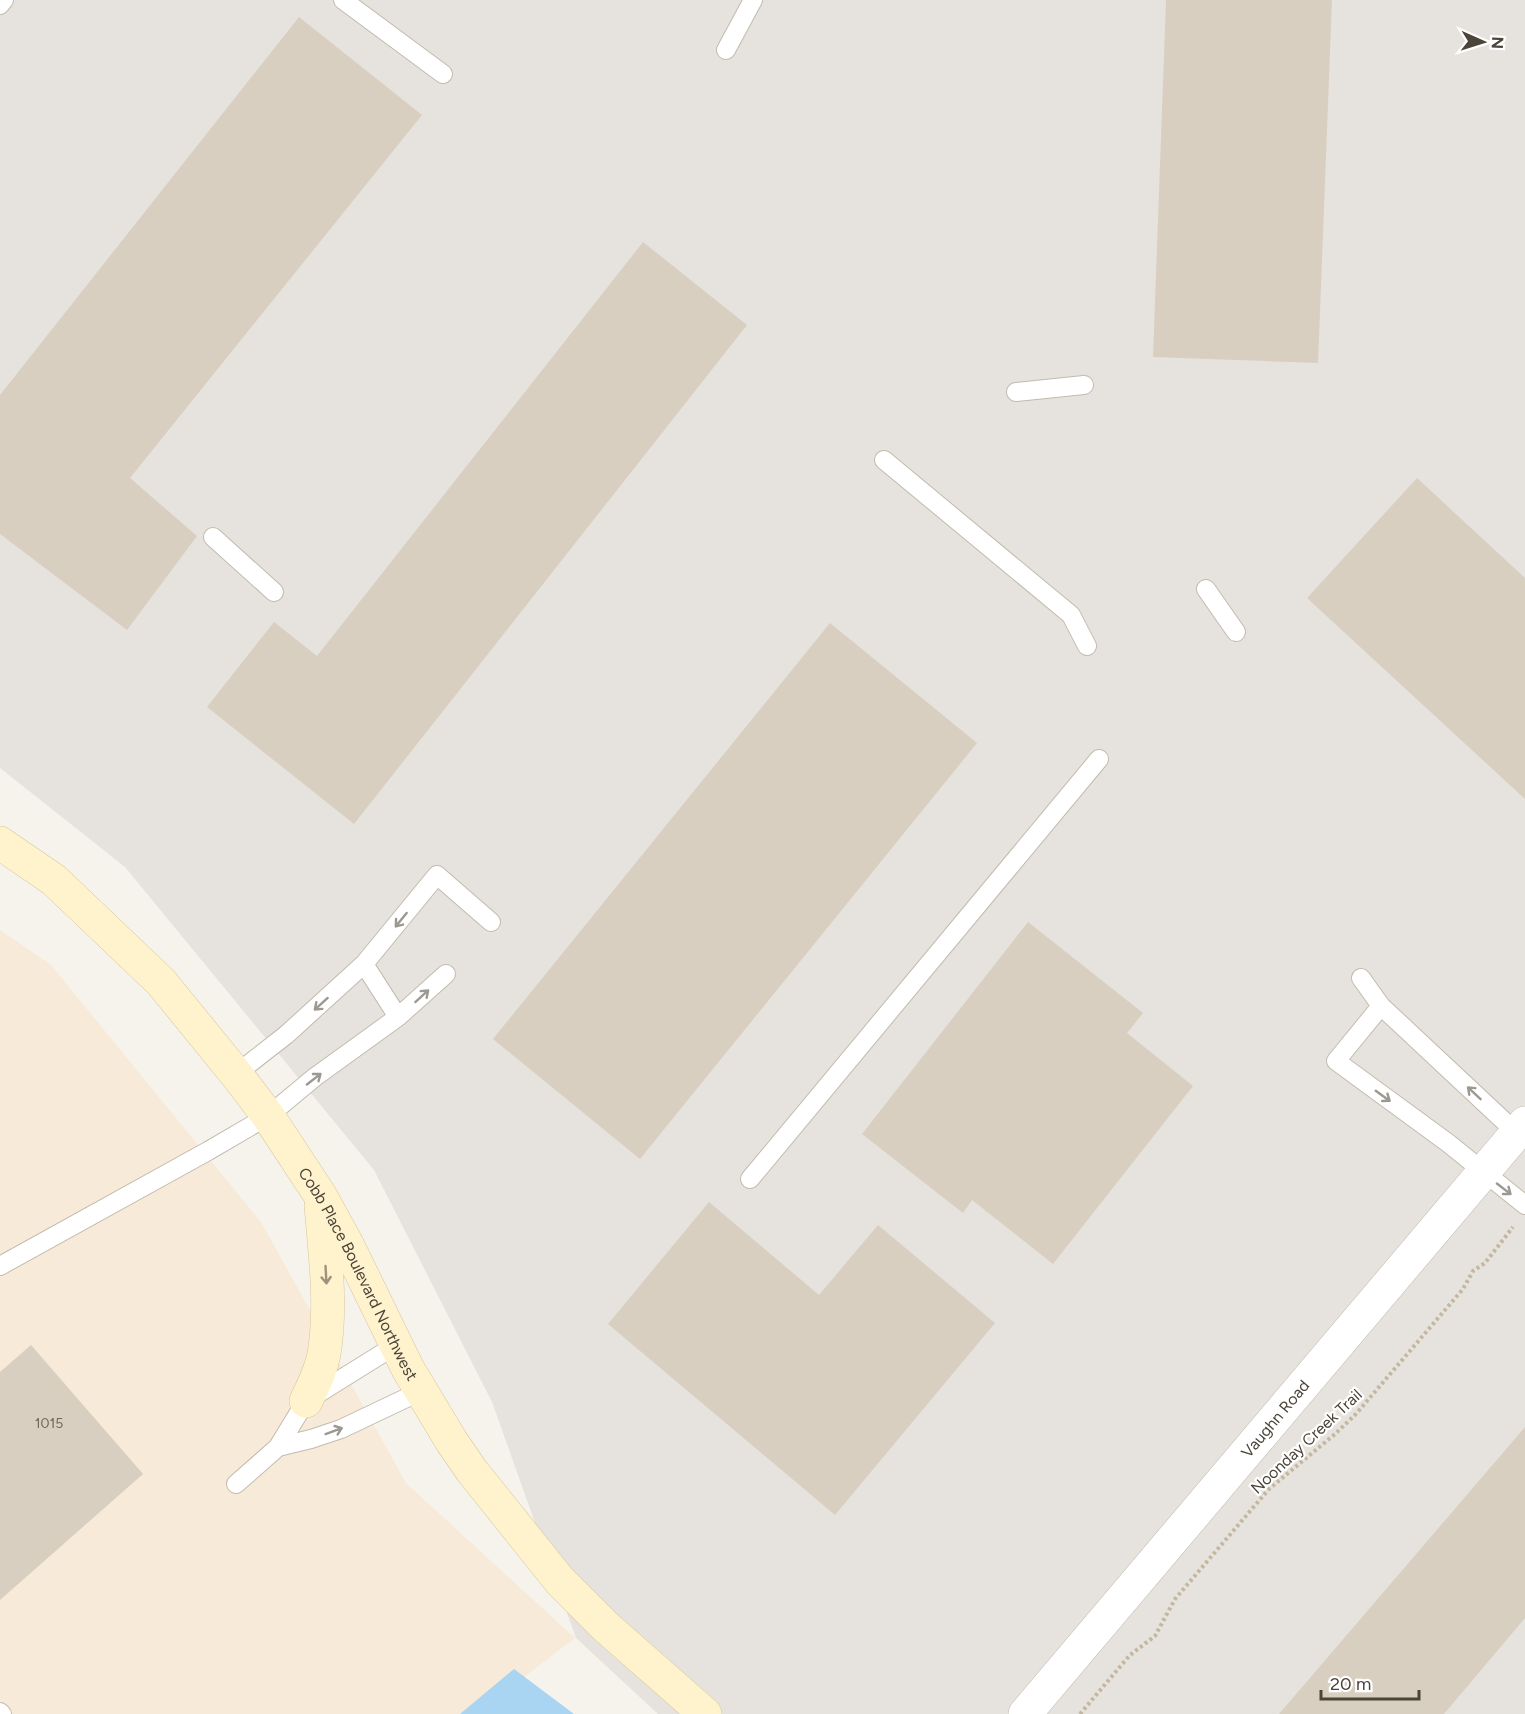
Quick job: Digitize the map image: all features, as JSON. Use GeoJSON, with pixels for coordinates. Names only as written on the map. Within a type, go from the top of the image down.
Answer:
{"type":"FeatureCollection","features":[{"type":"Feature","properties":{"kind":"street","name":"Cobb Place Boulevard Northwest"},"geometry":{"type":"LineString","coordinates":[[0,843],[54,880],[160,982],[237,1074],[321,1196],[396,1346],[421,1391],[472,1471],[560,1581],[606,1627],[705,1714]]}},
{"type":"Feature","properties":{"kind":"street","name":"Vaughn Road"},"geometry":{"type":"LineString","coordinates":[[1025,1714],[1484,1173],[1522,1132]]}},
{"type":"Feature","properties":{"kind":"street"},"geometry":{"type":"LineString","coordinates":[[306,1401],[324,1356],[327,1330],[321,1196]]}},
{"type":"Feature","properties":{"kind":"lane"},"geometry":{"type":"LineString","coordinates":[[0,5],[4,0]]}},
{"type":"Feature","properties":{"kind":"lane"},"geometry":{"type":"LineString","coordinates":[[344,0],[443,74]]}},
{"type":"Feature","properties":{"kind":"lane"},"geometry":{"type":"LineString","coordinates":[[726,50],[753,0]]}},
{"type":"Feature","properties":{"kind":"lane"},"geometry":{"type":"LineString","coordinates":[[1016,392],[1083,385]]}},
{"type":"Feature","properties":{"kind":"lane"},"geometry":{"type":"LineString","coordinates":[[884,460],[1071,615],[1087,646]]}},
{"type":"Feature","properties":{"kind":"lane"},"geometry":{"type":"LineString","coordinates":[[213,537],[274,592]]}},
{"type":"Feature","properties":{"kind":"lane"},"geometry":{"type":"LineString","coordinates":[[1206,589],[1236,632]]}},
{"type":"Feature","properties":{"kind":"lane"},"geometry":{"type":"LineString","coordinates":[[750,1179],[1099,759]]}},
{"type":"Feature","properties":{"kind":"lane"},"geometry":{"type":"LineString","coordinates":[[237,1074],[286,1035],[364,964],[437,875],[491,922]]}},
{"type":"Feature","properties":{"kind":"lane"},"geometry":{"type":"LineString","coordinates":[[364,964],[398,1017]]}},
{"type":"Feature","properties":{"kind":"lane"},"geometry":{"type":"LineString","coordinates":[[0,1266],[268,1116],[315,1077],[398,1017],[446,974]]}},
{"type":"Feature","properties":{"kind":"lane"},"geometry":{"type":"LineString","coordinates":[[1361,978],[1381,1006],[1522,1132]]}},
{"type":"Feature","properties":{"kind":"lane"},"geometry":{"type":"LineString","coordinates":[[1381,1006],[1336,1061],[1448,1143],[1484,1173],[1522,1212]]}},
{"type":"Feature","properties":{"kind":"lane"},"geometry":{"type":"LineString","coordinates":[[236,1484],[278,1447],[306,1401],[396,1346]]}},
{"type":"Feature","properties":{"kind":"lane"},"geometry":{"type":"LineString","coordinates":[[278,1447],[341,1429],[421,1391]]}},
{"type":"Feature","properties":{"kind":"path","name":"Noonday Creek Trail"},"geometry":{"type":"LineString","coordinates":[[1080,1714],[1130,1655],[1155,1636],[1175,1599],[1269,1489],[1335,1434],[1354,1415],[1463,1289],[1473,1271],[1485,1263],[1522,1212]]}},
{"type":"Feature","properties":{"kind":"shaded area"},"geometry":{"type":"Polygon","coordinates":[[[0,0],[1525,0],[1525,1714],[658,1714],[576,1638],[492,1402],[374,1170],[125,867],[0,768],[0,0]]]}},
{"type":"Feature","properties":{"kind":"shaded area"},"geometry":{"type":"Polygon","coordinates":[[[0,930],[51,965],[261,1222],[406,1483],[575,1638],[476,1714],[0,1714],[0,930]]]}},
{"type":"Feature","properties":{"kind":"water"},"geometry":{"type":"Polygon","coordinates":[[[514,1669],[574,1714],[460,1714],[514,1669]]]}},
{"type":"Feature","properties":{"kind":"building"},"geometry":{"type":"Polygon","coordinates":[[[1166,0],[1332,0],[1318,363],[1153,357],[1166,0]]]}},
{"type":"Feature","properties":{"kind":"building"},"geometry":{"type":"Polygon","coordinates":[[[299,17],[422,115],[130,478],[197,536],[127,630],[0,534],[0,395],[299,17]]]}},
{"type":"Feature","properties":{"kind":"building"},"geometry":{"type":"Polygon","coordinates":[[[643,242],[747,325],[354,824],[207,707],[274,622],[317,656],[643,242]]]}},
{"type":"Feature","properties":{"kind":"building"},"geometry":{"type":"Polygon","coordinates":[[[1417,478],[1525,578],[1525,799],[1307,598],[1417,478]]]}},
{"type":"Feature","properties":{"kind":"building"},"geometry":{"type":"Polygon","coordinates":[[[830,623],[977,743],[640,1159],[493,1039],[830,623]]]}},
{"type":"Feature","properties":{"kind":"building"},"geometry":{"type":"Polygon","coordinates":[[[1028,922],[1143,1013],[1127,1033],[1193,1086],[1053,1264],[972,1200],[963,1213],[862,1134],[1028,922]]]}},
{"type":"Feature","properties":{"kind":"building"},"geometry":{"type":"Polygon","coordinates":[[[709,1202],[819,1295],[878,1225],[995,1323],[835,1515],[608,1324],[709,1202]]]}},
{"type":"Feature","properties":{"kind":"building"},"geometry":{"type":"Polygon","coordinates":[[[31,1345],[143,1474],[0,1600],[0,1372],[31,1345]]]}},
{"type":"Feature","properties":{"kind":"building"},"geometry":{"type":"Polygon","coordinates":[[[1525,1427],[1525,1618],[1444,1714],[1279,1714],[1525,1427]]]}}]}
